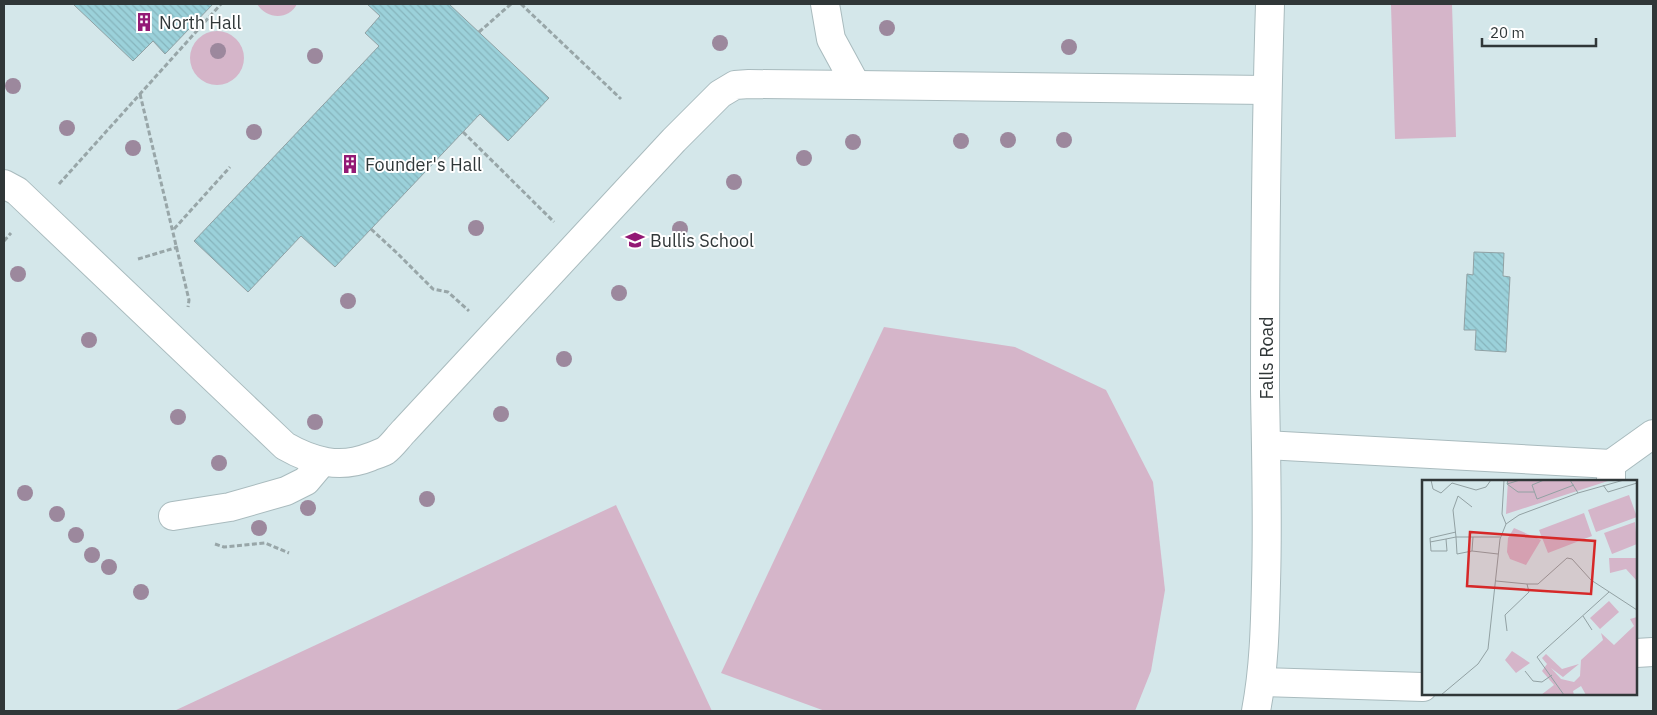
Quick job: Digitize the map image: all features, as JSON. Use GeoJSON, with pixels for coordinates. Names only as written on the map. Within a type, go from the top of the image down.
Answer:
{"type":"FeatureCollection","features":[{"type":"Feature","properties":{"kind":"main road"},"geometry":{"type":"LineString","coordinates":[[825,4],[830,39],[856,85]]}},
{"type":"Feature","properties":{"kind":"main road","name":"Falls Road"},"geometry":{"type":"LineString","coordinates":[[1256,711],[1265,654],[1267,529],[1267,90],[1270,4]]}},
{"type":"Feature","properties":{"kind":"main road"},"geometry":{"type":"LineString","coordinates":[[4,184],[17,191],[285,446],[302,456],[322,462],[341,464],[360,461],[384,451],[713,101],[720,94],[735,85],[1267,90]]}},
{"type":"Feature","properties":{"kind":"main road"},"geometry":{"type":"LineString","coordinates":[[1266,445],[1611,472],[1653,434]]}},
{"type":"Feature","properties":{"kind":"main road"},"geometry":{"type":"LineString","coordinates":[[173,516],[230,508],[286,491],[306,481],[322,462]]}},
{"type":"Feature","properties":{"kind":"main road"},"geometry":{"type":"LineString","coordinates":[[1637,653],[1653,652]]}},
{"type":"Feature","properties":{"kind":"main road"},"geometry":{"type":"LineString","coordinates":[[1262,682],[1422,687]]}},
{"type":"Feature","properties":{"kind":"path"},"geometry":{"type":"LineString","coordinates":[[56,187],[221,4]]}},
{"type":"Feature","properties":{"kind":"path"},"geometry":{"type":"LineString","coordinates":[[479,32],[511,4]]}},
{"type":"Feature","properties":{"kind":"path"},"geometry":{"type":"LineString","coordinates":[[521,4],[620,99]]}},
{"type":"Feature","properties":{"kind":"path"},"geometry":{"type":"LineString","coordinates":[[140,93],[190,300],[187,310]]}},
{"type":"Feature","properties":{"kind":"path"},"geometry":{"type":"LineString","coordinates":[[463,132],[577,245]]}},
{"type":"Feature","properties":{"kind":"path"},"geometry":{"type":"LineString","coordinates":[[174,229],[230,167]]}},
{"type":"Feature","properties":{"kind":"path"},"geometry":{"type":"LineString","coordinates":[[370,229],[432,288],[448,292],[494,334]]}},
{"type":"Feature","properties":{"kind":"path"},"geometry":{"type":"LineString","coordinates":[[137,260],[178,247]]}},
{"type":"Feature","properties":{"kind":"path"},"geometry":{"type":"LineString","coordinates":[[206,542],[224,547],[265,543],[289,554]]}},
{"type":"Feature","properties":{"kind":"shaded area"},"geometry":{"type":"Polygon","coordinates":[[[257,4],[297,4],[289,13],[278,16],[266,13],[257,4]]]}},
{"type":"Feature","properties":{"kind":"shaded area"},"geometry":{"type":"Polygon","coordinates":[[[1452,4],[1456,137],[1395,139],[1391,5],[1452,4]]]}},
{"type":"Feature","properties":{"kind":"shaded area"},"geometry":{"type":"Polygon","coordinates":[[[217,31],[227,33],[236,39],[242,48],[244,58],[242,68],[236,77],[227,83],[217,85],[207,83],[198,77],[192,68],[190,58],[192,48],[198,39],[207,33],[217,31]]]}},
{"type":"Feature","properties":{"kind":"shaded area"},"geometry":{"type":"Polygon","coordinates":[[[884,327],[1015,347],[1106,390],[1153,482],[1165,590],[1151,671],[1135,711],[825,711],[721,673],[884,327]]]}},
{"type":"Feature","properties":{"kind":"shaded area"},"geometry":{"type":"Polygon","coordinates":[[[616,505],[712,711],[174,711],[616,505]]]}},
{"type":"Feature","properties":{"kind":"building","name":"North Hall"},"geometry":{"type":"Polygon","coordinates":[[[73,4],[213,4],[165,54],[153,41],[133,61],[73,4]]]}},
{"type":"Feature","properties":{"kind":"building","name":"Founder's Hall"},"geometry":{"type":"Polygon","coordinates":[[[367,4],[449,4],[549,98],[508,141],[480,114],[335,267],[301,236],[248,292],[194,241],[379,46],[365,33],[380,16],[367,4]]]}},
{"type":"Feature","properties":{"kind":"building"},"geometry":{"type":"Polygon","coordinates":[[[1474,252],[1504,253],[1503,276],[1510,277],[1506,352],[1475,350],[1476,330],[1464,330],[1467,274],[1473,275],[1474,252]]]}},
{"type":"Feature","properties":{"kind":"place","name":"North Hall"},"geometry":{"type":"Point","coordinates":[144,22]}},
{"type":"Feature","properties":{"kind":"place","name":"Founder's Hall"},"geometry":{"type":"Point","coordinates":[350,164]}},
{"type":"Feature","properties":{"kind":"place","name":"Bullis School"},"geometry":{"type":"Point","coordinates":[635,240]}}]}
